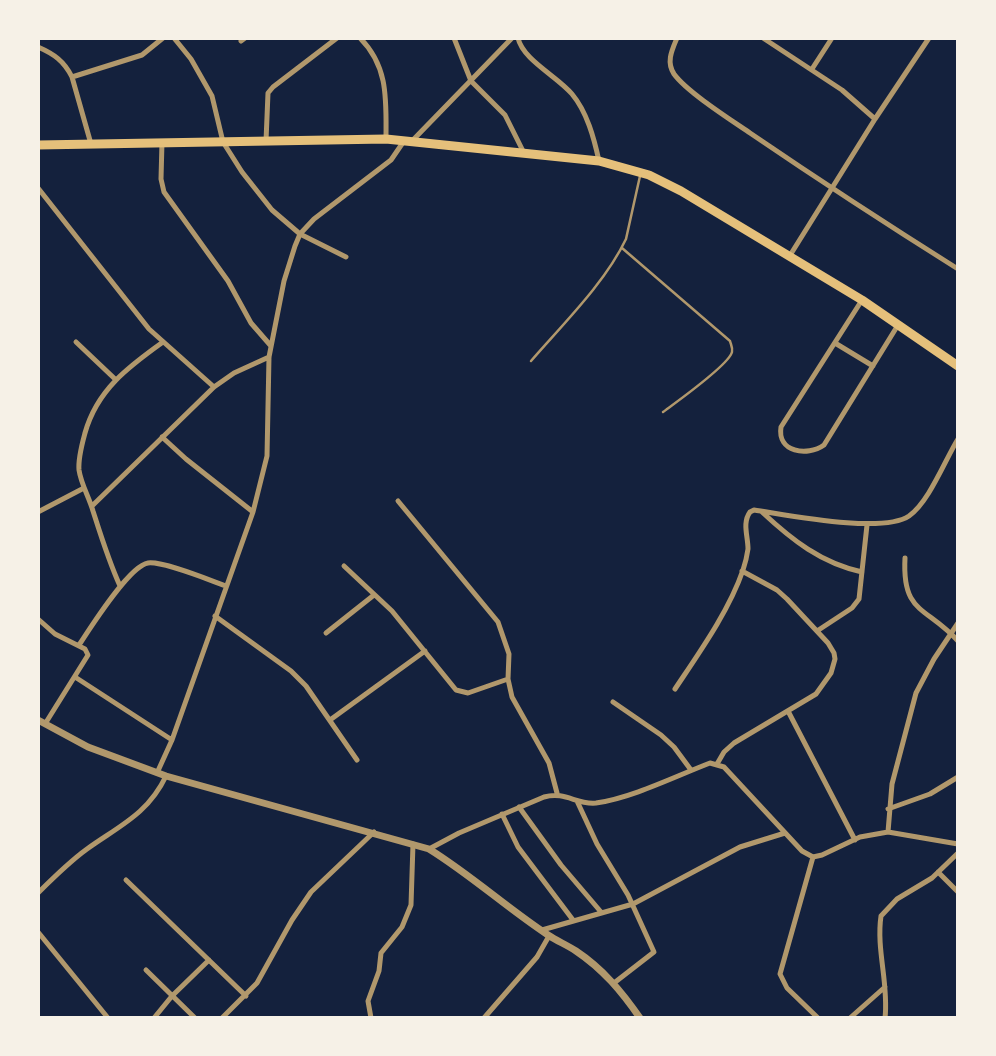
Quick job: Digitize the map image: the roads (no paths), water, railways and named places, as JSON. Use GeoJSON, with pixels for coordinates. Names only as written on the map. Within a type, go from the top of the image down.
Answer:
{"type":"FeatureCollection","features":[{"type":"Feature","properties":{"kind":"main road"},"geometry":{"type":"LineString","coordinates":[[38,145],[386,139],[523,151],[599,161],[640,173],[681,191],[862,300],[957,366]]}},
{"type":"Feature","properties":{"kind":"street"},"geometry":{"type":"LineString","coordinates":[[72,77],[142,55],[163,38]]}},
{"type":"Feature","properties":{"kind":"street"},"geometry":{"type":"LineString","coordinates":[[174,38],[191,59],[212,96],[223,142],[231,157],[272,210],[300,234],[346,257]]}},
{"type":"Feature","properties":{"kind":"street"},"geometry":{"type":"LineString","coordinates":[[266,141],[268,93],[337,38]]}},
{"type":"Feature","properties":{"kind":"street"},"geometry":{"type":"LineString","coordinates":[[360,38],[379,62],[384,92],[386,139]]}},
{"type":"Feature","properties":{"kind":"street"},"geometry":{"type":"LineString","coordinates":[[454,38],[471,80],[505,115],[523,151]]}},
{"type":"Feature","properties":{"kind":"street"},"geometry":{"type":"LineString","coordinates":[[157,773],[172,740],[253,512],[267,456],[269,357],[284,281],[300,234],[333,203],[391,160],[512,38]]}},
{"type":"Feature","properties":{"kind":"street"},"geometry":{"type":"LineString","coordinates":[[518,38],[527,55],[573,95],[585,115],[599,161]]}},
{"type":"Feature","properties":{"kind":"street"},"geometry":{"type":"LineString","coordinates":[[677,38],[669,63],[680,81],[716,110],[832,189],[957,269]]}},
{"type":"Feature","properties":{"kind":"street"},"geometry":{"type":"LineString","coordinates":[[763,38],[842,90],[875,119]]}},
{"type":"Feature","properties":{"kind":"street"},"geometry":{"type":"LineString","coordinates":[[812,69],[832,38]]}},
{"type":"Feature","properties":{"kind":"street"},"geometry":{"type":"LineString","coordinates":[[789,257],[929,38]]}},
{"type":"Feature","properties":{"kind":"street"},"geometry":{"type":"LineString","coordinates":[[38,47],[60,59],[72,77],[91,144]]}},
{"type":"Feature","properties":{"kind":"street"},"geometry":{"type":"LineString","coordinates":[[162,142],[160,179],[164,192],[228,281],[251,323],[271,347]]}},
{"type":"Feature","properties":{"kind":"street"},"geometry":{"type":"LineString","coordinates":[[38,188],[130,306],[163,342],[214,387]]}},
{"type":"Feature","properties":{"kind":"street"},"geometry":{"type":"LineString","coordinates":[[862,300],[781,426],[783,443],[792,450],[809,452],[824,445],[898,325]]}},
{"type":"Feature","properties":{"kind":"street"},"geometry":{"type":"LineString","coordinates":[[76,342],[115,379]]}},
{"type":"Feature","properties":{"kind":"street"},"geometry":{"type":"LineString","coordinates":[[120,586],[84,488],[79,469],[81,447],[92,410],[115,379],[163,342]]}},
{"type":"Feature","properties":{"kind":"street"},"geometry":{"type":"LineString","coordinates":[[835,343],[873,366]]}},
{"type":"Feature","properties":{"kind":"street"},"geometry":{"type":"LineString","coordinates":[[92,506],[214,387],[234,373],[269,357]]}},
{"type":"Feature","properties":{"kind":"street"},"geometry":{"type":"LineString","coordinates":[[162,437],[253,512]]}},
{"type":"Feature","properties":{"kind":"street"},"geometry":{"type":"LineString","coordinates":[[675,689],[731,596],[742,571],[748,548],[747,516],[750,512],[762,511],[867,524],[898,522],[921,504],[957,440]]}},
{"type":"Feature","properties":{"kind":"street"},"geometry":{"type":"LineString","coordinates":[[38,512],[84,488]]}},
{"type":"Feature","properties":{"kind":"street"},"geometry":{"type":"LineString","coordinates":[[398,501],[498,622],[509,654],[508,679],[512,697],[549,763],[557,793]]}},
{"type":"Feature","properties":{"kind":"street"},"geometry":{"type":"LineString","coordinates":[[762,511],[798,544],[820,558],[838,567],[862,572]]}},
{"type":"Feature","properties":{"kind":"street"},"geometry":{"type":"LineString","coordinates":[[817,631],[852,608],[859,599],[867,524]]}},
{"type":"Feature","properties":{"kind":"street"},"geometry":{"type":"LineString","coordinates":[[905,558],[904,581],[907,593],[957,641]]}},
{"type":"Feature","properties":{"kind":"street"},"geometry":{"type":"LineString","coordinates":[[79,645],[120,586],[142,565],[156,563],[226,586]]}},
{"type":"Feature","properties":{"kind":"street"},"geometry":{"type":"LineString","coordinates":[[344,566],[392,611],[461,693],[508,679]]}},
{"type":"Feature","properties":{"kind":"street"},"geometry":{"type":"LineString","coordinates":[[717,764],[724,752],[734,743],[816,694],[831,673],[835,659],[834,653],[817,631],[777,590],[742,571]]}},
{"type":"Feature","properties":{"kind":"street"},"geometry":{"type":"LineString","coordinates":[[326,633],[374,595]]}},
{"type":"Feature","properties":{"kind":"street"},"geometry":{"type":"LineString","coordinates":[[215,617],[291,671],[306,687],[357,760]]}},
{"type":"Feature","properties":{"kind":"street"},"geometry":{"type":"LineString","coordinates":[[38,620],[55,634],[85,649],[88,654],[75,677],[42,722],[88,747],[166,776],[429,849],[461,869],[549,936],[579,953],[614,983],[640,1017]]}},
{"type":"Feature","properties":{"kind":"street"},"geometry":{"type":"LineString","coordinates":[[888,832],[892,784],[916,693],[957,623]]}},
{"type":"Feature","properties":{"kind":"street"},"geometry":{"type":"LineString","coordinates":[[330,720],[425,651]]}},
{"type":"Feature","properties":{"kind":"street"},"geometry":{"type":"LineString","coordinates":[[75,677],[172,740]]}},
{"type":"Feature","properties":{"kind":"street"},"geometry":{"type":"LineString","coordinates":[[613,702],[662,736],[691,770]]}},
{"type":"Feature","properties":{"kind":"street"},"geometry":{"type":"LineString","coordinates":[[788,712],[855,840]]}},
{"type":"Feature","properties":{"kind":"street"},"geometry":{"type":"LineString","coordinates":[[429,849],[502,814],[557,793],[577,801],[594,803],[616,798],[710,763],[724,767],[785,833],[813,857],[874,833],[888,832],[957,844]]}},
{"type":"Feature","properties":{"kind":"street"},"geometry":{"type":"LineString","coordinates":[[38,893],[69,863],[139,814],[156,795],[166,776]]}},
{"type":"Feature","properties":{"kind":"street"},"geometry":{"type":"LineString","coordinates":[[888,809],[930,794],[957,777]]}},
{"type":"Feature","properties":{"kind":"street"},"geometry":{"type":"LineString","coordinates":[[577,801],[597,844],[633,904],[654,952],[614,983]]}},
{"type":"Feature","properties":{"kind":"street"},"geometry":{"type":"LineString","coordinates":[[519,807],[561,865],[601,912]]}},
{"type":"Feature","properties":{"kind":"street"},"geometry":{"type":"LineString","coordinates":[[502,814],[518,847],[573,920]]}},
{"type":"Feature","properties":{"kind":"street"},"geometry":{"type":"LineString","coordinates":[[222,1017],[246,996],[265,971],[292,920],[311,892],[374,832]]}},
{"type":"Feature","properties":{"kind":"street"},"geometry":{"type":"LineString","coordinates":[[542,930],[633,904],[740,846],[785,833]]}},
{"type":"Feature","properties":{"kind":"street"},"geometry":{"type":"LineString","coordinates":[[371,1017],[368,1001],[379,971],[381,953],[401,927],[411,905],[413,844]]}},
{"type":"Feature","properties":{"kind":"street"},"geometry":{"type":"LineString","coordinates":[[885,1017],[885,987],[880,946],[881,916],[898,899],[938,872],[957,853]]}},
{"type":"Feature","properties":{"kind":"street"},"geometry":{"type":"LineString","coordinates":[[813,857],[780,974],[787,988],[818,1017]]}},
{"type":"Feature","properties":{"kind":"street"},"geometry":{"type":"LineString","coordinates":[[938,872],[957,892]]}},
{"type":"Feature","properties":{"kind":"street"},"geometry":{"type":"LineString","coordinates":[[38,880],[46,886]]}},
{"type":"Feature","properties":{"kind":"street"},"geometry":{"type":"LineString","coordinates":[[126,880],[246,996]]}},
{"type":"Feature","properties":{"kind":"street"},"geometry":{"type":"LineString","coordinates":[[38,932],[108,1017]]}},
{"type":"Feature","properties":{"kind":"street"},"geometry":{"type":"LineString","coordinates":[[484,1017],[537,957],[549,936]]}},
{"type":"Feature","properties":{"kind":"street"},"geometry":{"type":"LineString","coordinates":[[154,1017],[209,960]]}},
{"type":"Feature","properties":{"kind":"street"},"geometry":{"type":"LineString","coordinates":[[146,970],[195,1017]]}},
{"type":"Feature","properties":{"kind":"street"},"geometry":{"type":"LineString","coordinates":[[850,1017],[885,987]]}},
{"type":"Feature","properties":{"kind":"lane"},"geometry":{"type":"LineString","coordinates":[[531,361],[588,295],[622,247],[640,173]]}},
{"type":"Feature","properties":{"kind":"lane"},"geometry":{"type":"LineString","coordinates":[[622,247],[730,341],[732,347],[728,359],[714,373],[663,412]]}}]}
